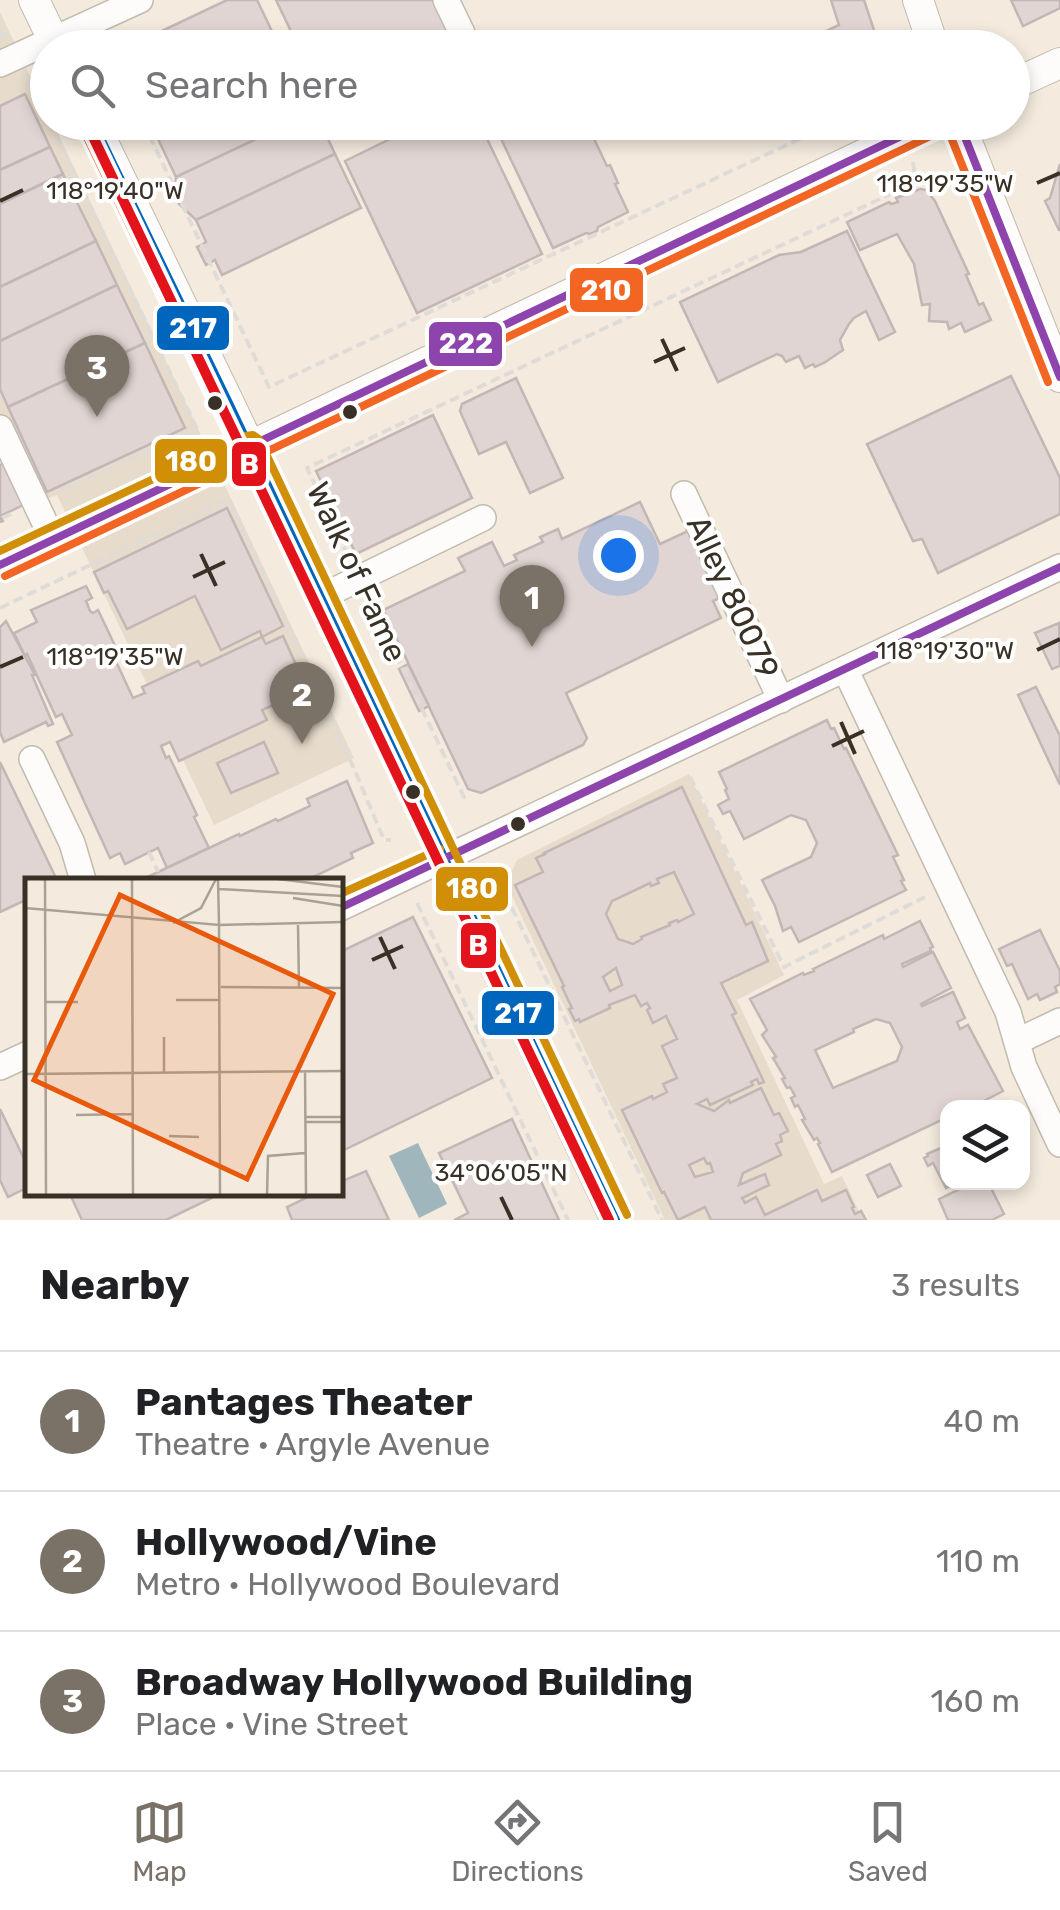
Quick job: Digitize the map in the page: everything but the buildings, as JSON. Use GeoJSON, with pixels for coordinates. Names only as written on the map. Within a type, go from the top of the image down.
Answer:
{"type":"FeatureCollection","features":[{"type":"Feature","properties":{"kind":"main road"},"geometry":{"type":"LineString","coordinates":[[34,0],[49,30]]}},
{"type":"Feature","properties":{"kind":"main road"},"geometry":{"type":"LineString","coordinates":[[918,0],[928,30]]}},
{"type":"Feature","properties":{"kind":"main road"},"geometry":{"type":"LineString","coordinates":[[1030,77],[1060,63]]}},
{"type":"Feature","properties":{"kind":"main road"},"geometry":{"type":"LineString","coordinates":[[102,140],[616,1220]]}},
{"type":"Feature","properties":{"kind":"main road"},"geometry":{"type":"LineString","coordinates":[[0,565],[894,140]]}},
{"type":"Feature","properties":{"kind":"main road"},"geometry":{"type":"LineString","coordinates":[[966,140],[1060,378]]}},
{"type":"Feature","properties":{"kind":"main road"},"geometry":{"type":"LineString","coordinates":[[1008,246],[1034,296],[1060,328]]}},
{"type":"Feature","properties":{"kind":"street"},"geometry":{"type":"LineString","coordinates":[[81,30],[140,0]]}},
{"type":"Feature","properties":{"kind":"street"},"geometry":{"type":"LineString","coordinates":[[446,0],[461,30]]}},
{"type":"Feature","properties":{"kind":"street"},"geometry":{"type":"LineString","coordinates":[[0,64],[30,53]]}},
{"type":"Feature","properties":{"kind":"street"},"geometry":{"type":"LineString","coordinates":[[0,428],[53,540]]}},
{"type":"Feature","properties":{"kind":"street","name":"Alley 80079"},"geometry":{"type":"LineString","coordinates":[[684,494],[781,700]]}},
{"type":"Feature","properties":{"kind":"street"},"geometry":{"type":"LineString","coordinates":[[321,597],[484,518]]}},
{"type":"Feature","properties":{"kind":"street"},"geometry":{"type":"LineString","coordinates":[[342,907],[1060,567]]}},
{"type":"Feature","properties":{"kind":"street"},"geometry":{"type":"LineString","coordinates":[[845,669],[1008,1012],[1024,1067],[1060,1144]]}},
{"type":"Feature","properties":{"kind":"street"},"geometry":{"type":"LineString","coordinates":[[32,759],[72,843],[82,878]]}},
{"type":"Feature","properties":{"kind":"street"},"geometry":{"type":"LineString","coordinates":[[72,843],[101,878]]}},
{"type":"Feature","properties":{"kind":"street"},"geometry":{"type":"LineString","coordinates":[[1018,1041],[1060,1021]]}},
{"type":"Feature","properties":{"kind":"street"},"geometry":{"type":"LineString","coordinates":[[0,1066],[25,1055]]}},
{"type":"Feature","properties":{"kind":"path"},"geometry":{"type":"LineString","coordinates":[[28,83],[30,87]]}},
{"type":"Feature","properties":{"kind":"path"},"geometry":{"type":"LineString","coordinates":[[2,518],[197,429],[59,140]]}},
{"type":"Feature","properties":{"kind":"path"},"geometry":{"type":"LineString","coordinates":[[152,140],[269,388],[798,140]]}},
{"type":"Feature","properties":{"kind":"path","name":"Walk of Fame"},"geometry":{"type":"LineString","coordinates":[[463,801],[307,468],[916,182],[916,177]]}},
{"type":"Feature","properties":{"kind":"path"},"geometry":{"type":"LineString","coordinates":[[0,608],[229,499],[384,840],[390,840]]}},
{"type":"Feature","properties":{"kind":"path"},"geometry":{"type":"LineString","coordinates":[[690,777],[784,967],[932,893]]}},
{"type":"Feature","properties":{"kind":"path"},"geometry":{"type":"LineString","coordinates":[[149,852],[158,872]]}},
{"type":"Feature","properties":{"kind":"path"},"geometry":{"type":"LineString","coordinates":[[494,868],[500,873],[498,879],[662,1220]]}},
{"type":"Feature","properties":{"kind":"path"},"geometry":{"type":"LineString","coordinates":[[417,903],[568,1220]]}},
{"type":"Feature","properties":{"kind":"shaded area"},"geometry":{"type":"Polygon","coordinates":[[[0,12],[30,76],[30,140],[61,140],[354,758],[214,825],[57,495],[41,501],[0,414],[0,12]]]}},
{"type":"Feature","properties":{"kind":"shaded area"},"geometry":{"type":"Polygon","coordinates":[[[689,774],[784,975],[737,1000],[824,1184],[842,1176],[863,1220],[665,1220],[512,896],[509,877],[517,860],[689,774]]]}},
{"type":"Feature","properties":{"kind":"water"},"geometry":{"type":"Polygon","coordinates":[[[418,1143],[447,1204],[419,1218],[389,1156],[418,1143]]]}},
{"type":"Feature","properties":{"kind":"transit line","name":"210"},"geometry":{"type":"LineString","coordinates":[[88,140],[239,452]]}},
{"type":"Feature","properties":{"kind":"transit line","name":"B"},"geometry":{"type":"LineString","coordinates":[[95,140],[609,1220]]}},
{"type":"Feature","properties":{"kind":"transit line","name":"217"},"geometry":{"type":"LineString","coordinates":[[102,140],[616,1220]]}},
{"type":"Feature","properties":{"kind":"transit line","name":"222"},"geometry":{"type":"LineString","coordinates":[[0,565],[893,140]]}},
{"type":"Feature","properties":{"kind":"transit line","name":"210"},"geometry":{"type":"LineString","coordinates":[[5,576],[922,140]]}},
{"type":"Feature","properties":{"kind":"transit line","name":"210"},"geometry":{"type":"LineString","coordinates":[[952,140],[1048,382]]}},
{"type":"Feature","properties":{"kind":"transit line","name":"222"},"geometry":{"type":"LineString","coordinates":[[966,140],[1060,377]]}},
{"type":"Feature","properties":{"kind":"transit line","name":"180"},"geometry":{"type":"LineString","coordinates":[[0,551],[245,436],[259,439],[627,1215]]}},
{"type":"Feature","properties":{"kind":"transit line","name":"222"},"geometry":{"type":"LineString","coordinates":[[342,907],[1060,567]]}},
{"type":"Feature","properties":{"kind":"transit line","name":"180"},"geometry":{"type":"LineString","coordinates":[[342,893],[440,849]]}},
{"type":"Feature","properties":{"kind":"place","name":"Broadway Hollywood Building"},"geometry":{"type":"Point","coordinates":[97,417]}},
{"type":"Feature","properties":{"kind":"place","name":"Pantages Theater"},"geometry":{"type":"Point","coordinates":[532,647]}},
{"type":"Feature","properties":{"kind":"place","name":"Hollywood/Vine"},"geometry":{"type":"Point","coordinates":[302,744]}}]}
